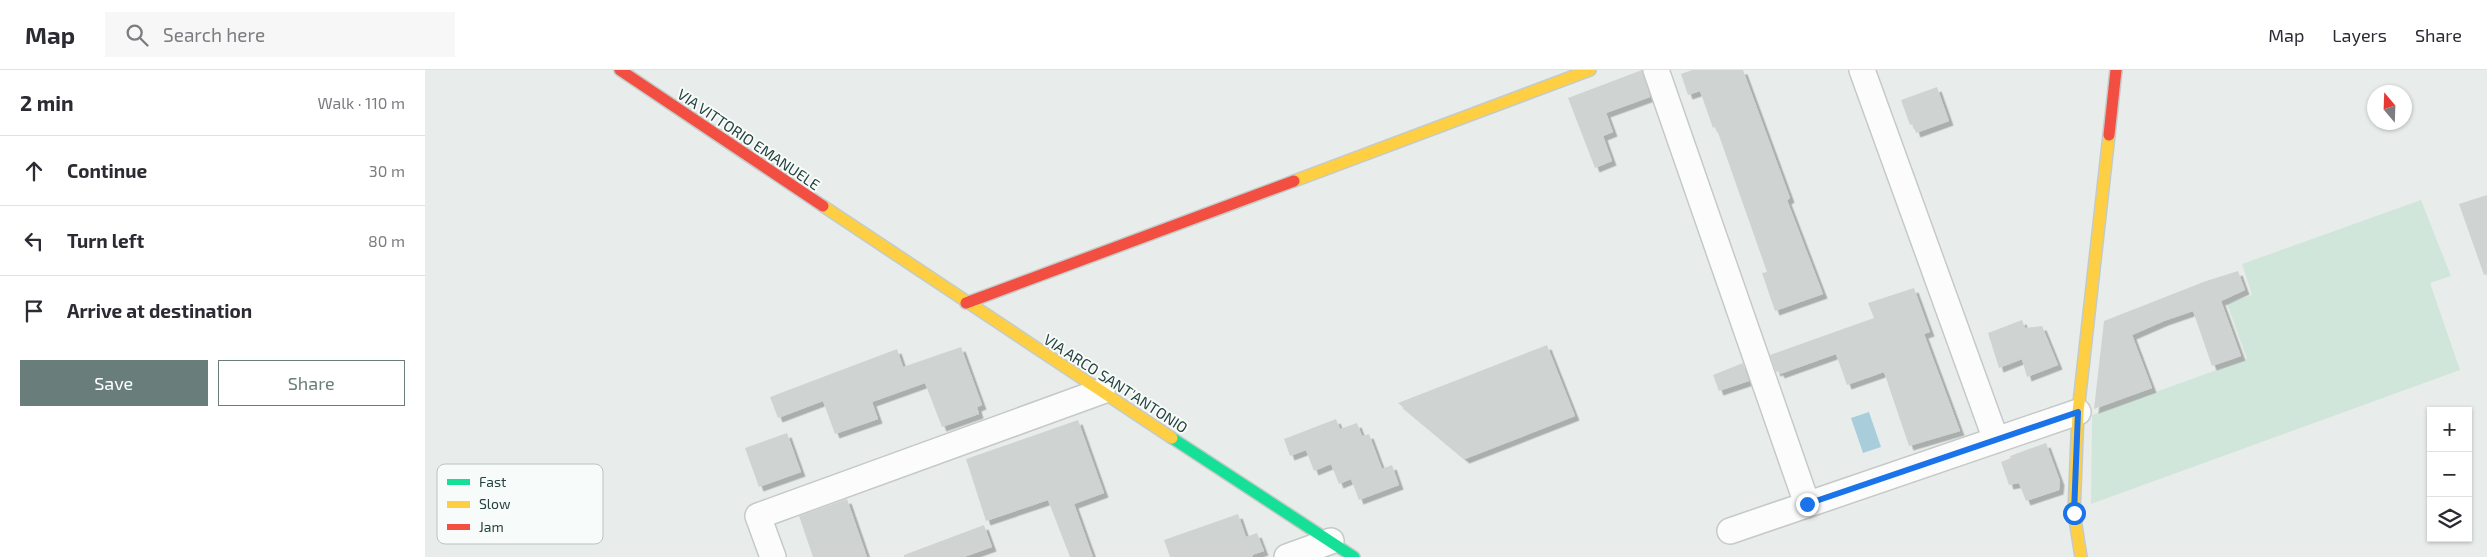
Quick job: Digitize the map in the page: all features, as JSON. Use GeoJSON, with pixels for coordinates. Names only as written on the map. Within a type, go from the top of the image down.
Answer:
{"type":"FeatureCollection","features":[{"type":"Feature","properties":{"kind":"street","name":"VIA VITTORIO EMANUELE"},"geometry":{"type":"LineString","coordinates":[[619,70],[863,234]]}},
{"type":"Feature","properties":{"kind":"street"},"geometry":{"type":"LineString","coordinates":[[966,303],[1590,70]]}},
{"type":"Feature","properties":{"kind":"street"},"geometry":{"type":"LineString","coordinates":[[1656,70],[1807,504]]}},
{"type":"Feature","properties":{"kind":"street"},"geometry":{"type":"LineString","coordinates":[[1862,70],[1996,440]]}},
{"type":"Feature","properties":{"kind":"street"},"geometry":{"type":"LineString","coordinates":[[2081,557],[2074,513],[2078,412],[2116,70]]}},
{"type":"Feature","properties":{"kind":"street","name":"VIA ARCO SANT'ANTONIO"},"geometry":{"type":"LineString","coordinates":[[863,234],[1354,557]]}},
{"type":"Feature","properties":{"kind":"street"},"geometry":{"type":"LineString","coordinates":[[773,557],[758,516],[1102,391]]}},
{"type":"Feature","properties":{"kind":"street"},"geometry":{"type":"LineString","coordinates":[[1731,531],[2078,412]]}},
{"type":"Feature","properties":{"kind":"street"},"geometry":{"type":"LineString","coordinates":[[1287,557],[1331,542]]}},
{"type":"Feature","properties":{"kind":"green space"},"geometry":{"type":"Polygon","coordinates":[[[2421,200],[2451,276],[2430,283],[2460,370],[2091,504],[2092,415],[2247,359],[2227,304],[2252,295],[2242,264],[2421,200]]]}},
{"type":"Feature","properties":{"kind":"water"},"geometry":{"type":"Polygon","coordinates":[[[1869,412],[1881,447],[1863,453],[1851,418],[1869,412]]]}},
{"type":"Feature","properties":{"kind":"building"},"geometry":{"type":"Polygon","coordinates":[[[1642,70],[1650,97],[1606,113],[1613,132],[1603,136],[1612,161],[1595,168],[1568,98],[1642,70]]]}},
{"type":"Feature","properties":{"kind":"building"},"geometry":{"type":"Polygon","coordinates":[[[1692,70],[1743,70],[1790,198],[1787,200],[1823,294],[1775,311],[1762,273],[1767,272],[1716,127],[1713,128],[1700,91],[1688,95],[1681,74],[1692,70]]]}},
{"type":"Feature","properties":{"kind":"building"},"geometry":{"type":"Polygon","coordinates":[[[1937,87],[1949,121],[1916,133],[1913,124],[1910,125],[1901,100],[1937,87]]]}},
{"type":"Feature","properties":{"kind":"building"},"geometry":{"type":"Polygon","coordinates":[[[2487,195],[2487,274],[2484,275],[2459,204],[2487,195]]]}},
{"type":"Feature","properties":{"kind":"building"},"geometry":{"type":"Polygon","coordinates":[[[2238,271],[2245,290],[2221,301],[2241,356],[2212,366],[2193,311],[2164,321],[2132,335],[2152,388],[2094,409],[2104,321],[2206,281],[2238,271]]]}},
{"type":"Feature","properties":{"kind":"building"},"geometry":{"type":"Polygon","coordinates":[[[1914,288],[1930,332],[1924,334],[1960,431],[1909,446],[1884,372],[1847,385],[1836,354],[1780,374],[1779,371],[1776,372],[1770,355],[1874,318],[1868,303],[1914,288]]]}},
{"type":"Feature","properties":{"kind":"building"},"geometry":{"type":"Polygon","coordinates":[[[2022,320],[2025,328],[2042,326],[2058,365],[2027,377],[2022,359],[1999,368],[1988,333],[2022,320]]]}},
{"type":"Feature","properties":{"kind":"building"},"geometry":{"type":"Polygon","coordinates":[[[1547,345],[1575,416],[1465,459],[1398,403],[1547,345]]]}},
{"type":"Feature","properties":{"kind":"building"},"geometry":{"type":"Polygon","coordinates":[[[961,347],[982,405],[977,407],[979,414],[942,427],[925,383],[872,402],[878,419],[835,434],[823,401],[778,418],[770,397],[897,349],[903,367],[961,347]]]}},
{"type":"Feature","properties":{"kind":"building"},"geometry":{"type":"Polygon","coordinates":[[[1743,363],[1749,381],[1719,391],[1713,375],[1743,363]]]}},
{"type":"Feature","properties":{"kind":"building"},"geometry":{"type":"Polygon","coordinates":[[[1336,419],[1340,429],[1357,423],[1362,436],[1369,434],[1382,469],[1392,465],[1399,485],[1359,500],[1351,479],[1339,484],[1331,464],[1314,471],[1306,450],[1290,456],[1284,439],[1336,419]]]}},
{"type":"Feature","properties":{"kind":"building"},"geometry":{"type":"Polygon","coordinates":[[[1078,420],[1104,493],[1074,504],[1093,557],[1070,557],[1048,500],[986,521],[966,459],[1078,420]]]}},
{"type":"Feature","properties":{"kind":"building"},"geometry":{"type":"Polygon","coordinates":[[[787,433],[801,472],[759,487],[745,448],[787,433]]]}},
{"type":"Feature","properties":{"kind":"building"},"geometry":{"type":"Polygon","coordinates":[[[2046,443],[2060,481],[2059,490],[2026,501],[2019,483],[2009,485],[2001,462],[2011,458],[2010,456],[2046,443]]]}},
{"type":"Feature","properties":{"kind":"building"},"geometry":{"type":"Polygon","coordinates":[[[847,499],[867,557],[813,557],[799,516],[847,499]]]}},
{"type":"Feature","properties":{"kind":"building"},"geometry":{"type":"Polygon","coordinates":[[[1238,514],[1246,537],[1257,533],[1264,551],[1252,555],[1253,557],[1170,557],[1164,540],[1238,514]]]}},
{"type":"Feature","properties":{"kind":"building"},"geometry":{"type":"Polygon","coordinates":[[[984,525],[992,547],[964,557],[904,557],[904,555],[984,525]]]}},
{"type":"Feature","properties":{"kind":"traffic: fast"},"geometry":{"type":"LineString","coordinates":[[1172,438],[1354,557]]}},
{"type":"Feature","properties":{"kind":"traffic: slow"},"geometry":{"type":"LineString","coordinates":[[1294,181],[1590,70]]}},
{"type":"Feature","properties":{"kind":"traffic: slow"},"geometry":{"type":"LineString","coordinates":[[2081,557],[2074,513],[2078,412],[2109,135]]}},
{"type":"Feature","properties":{"kind":"traffic: slow"},"geometry":{"type":"LineString","coordinates":[[823,206],[1172,438]]}},
{"type":"Feature","properties":{"kind":"traffic: jam"},"geometry":{"type":"LineString","coordinates":[[620,70],[823,206]]}},
{"type":"Feature","properties":{"kind":"traffic: jam"},"geometry":{"type":"LineString","coordinates":[[2109,135],[2116,70]]}},
{"type":"Feature","properties":{"kind":"traffic: jam"},"geometry":{"type":"LineString","coordinates":[[966,303],[1294,181]]}},
{"type":"Feature","properties":{"kind":"route"},"geometry":{"type":"LineString","coordinates":[[1807,504],[2078,412],[2074,513]]}}]}
